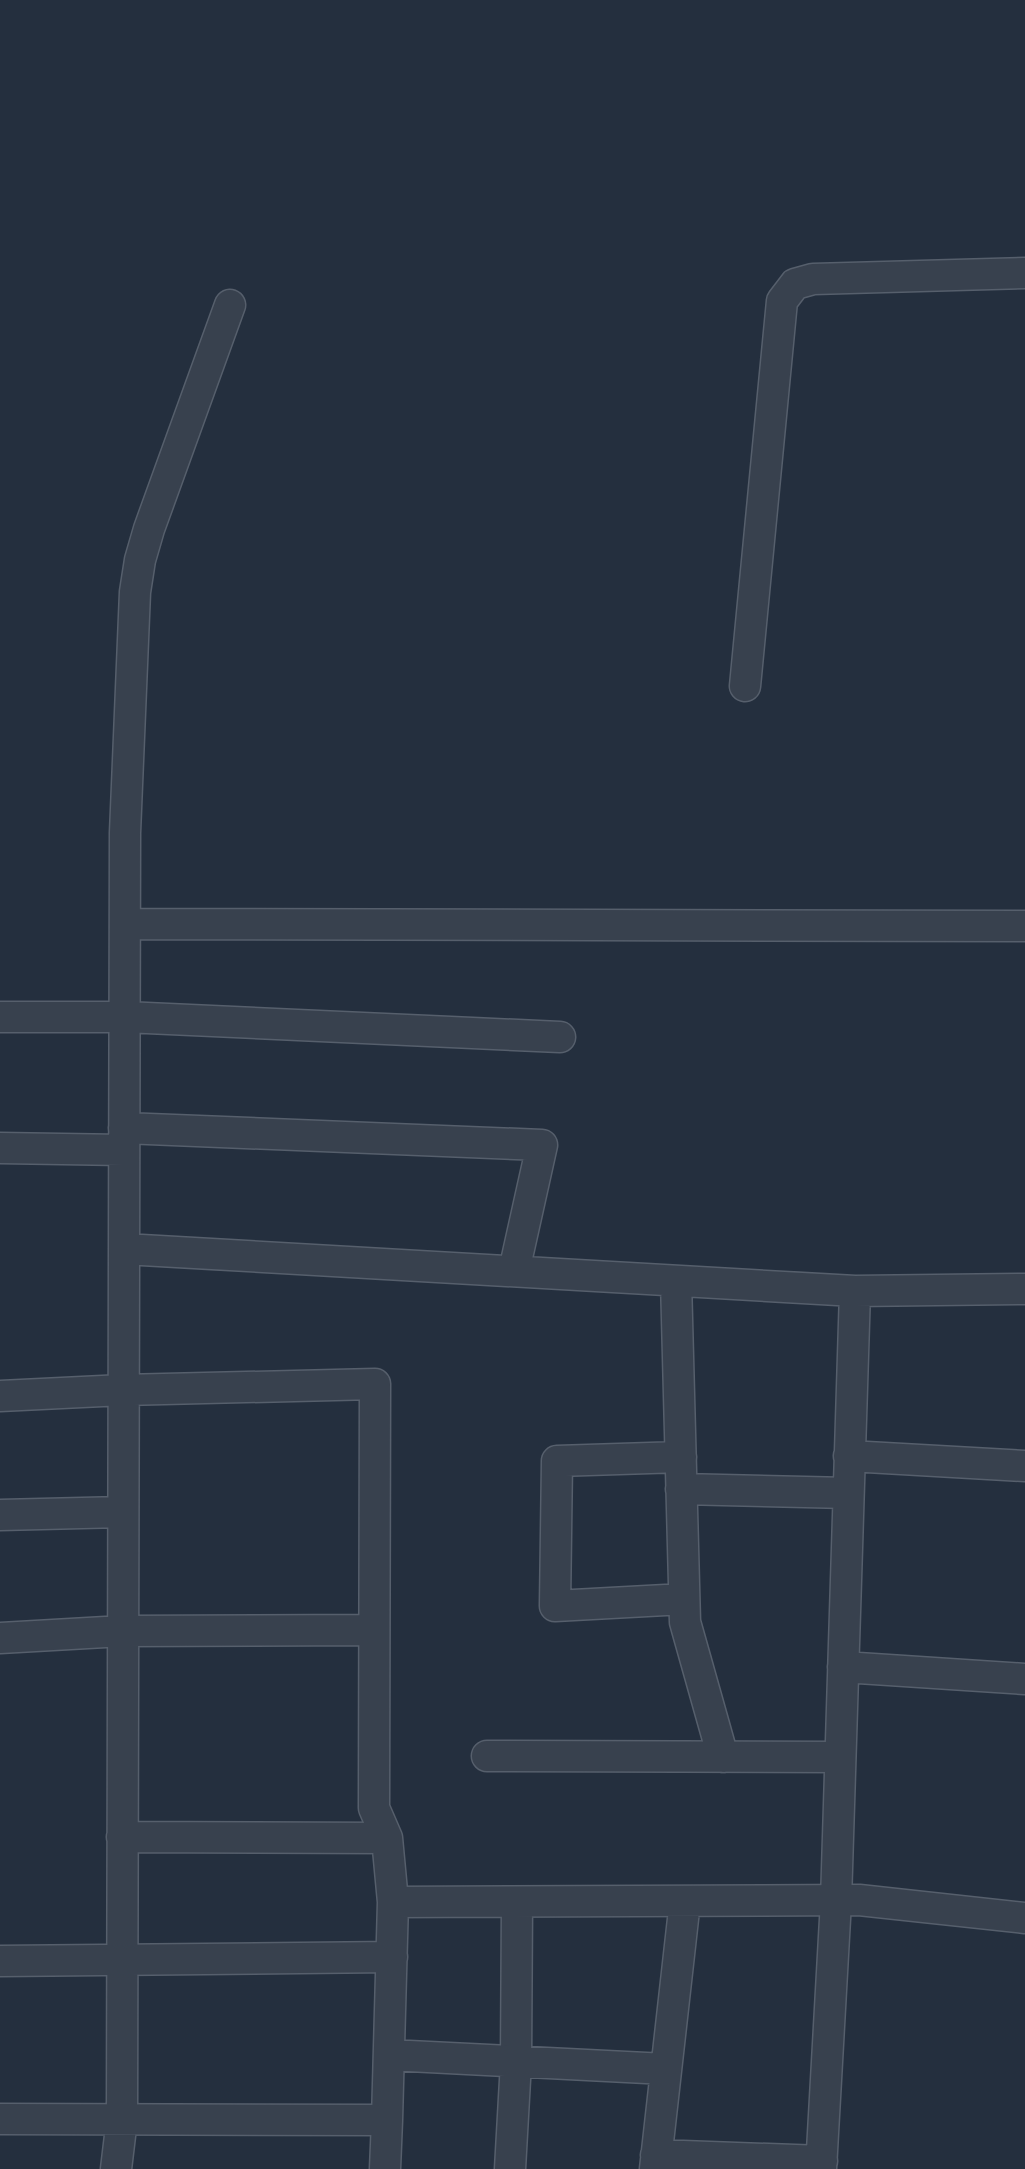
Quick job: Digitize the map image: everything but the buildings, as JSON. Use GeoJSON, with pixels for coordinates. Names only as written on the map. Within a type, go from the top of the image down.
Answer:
{"type":"FeatureCollection","features":[{"type":"Feature","properties":{"kind":"street"},"geometry":{"type":"LineString","coordinates":[[745,686],[782,301],[795,284],[813,279],[1025,273]]}},
{"type":"Feature","properties":{"kind":"street"},"geometry":{"type":"LineString","coordinates":[[116,2169],[122,2119],[125,924],[135,592],[140,560],[230,305]]}},
{"type":"Feature","properties":{"kind":"street"},"geometry":{"type":"LineString","coordinates":[[125,924],[1025,926]]}},
{"type":"Feature","properties":{"kind":"street"},"geometry":{"type":"LineString","coordinates":[[0,1017],[125,1017],[560,1037]]}},
{"type":"Feature","properties":{"kind":"street"},"geometry":{"type":"LineString","coordinates":[[0,1148],[124,1139],[542,1145],[514,1271]]}},
{"type":"Feature","properties":{"kind":"street"},"geometry":{"type":"LineString","coordinates":[[124,1249],[855,1291],[1025,1289]]}},
{"type":"Feature","properties":{"kind":"street"},"geometry":{"type":"LineString","coordinates":[[676,1281],[685,1622],[723,1757]]}},
{"type":"Feature","properties":{"kind":"street"},"geometry":{"type":"LineString","coordinates":[[685,1901],[656,2162],[822,2165],[836,1901],[855,1291]]}},
{"type":"Feature","properties":{"kind":"street"},"geometry":{"type":"LineString","coordinates":[[0,1396],[375,1384],[374,1808],[387,1838],[393,1902],[385,2169]]}},
{"type":"Feature","properties":{"kind":"street"},"geometry":{"type":"LineString","coordinates":[[849,1456],[1025,1466]]}},
{"type":"Feature","properties":{"kind":"street"},"geometry":{"type":"LineString","coordinates":[[681,1457],[557,1461],[555,1606],[684,1599]]}},
{"type":"Feature","properties":{"kind":"street"},"geometry":{"type":"LineString","coordinates":[[681,1489],[848,1493]]}},
{"type":"Feature","properties":{"kind":"street"},"geometry":{"type":"LineString","coordinates":[[0,1515],[123,1512]]}},
{"type":"Feature","properties":{"kind":"street"},"geometry":{"type":"LineString","coordinates":[[0,1638],[123,1631],[374,1630]]}},
{"type":"Feature","properties":{"kind":"street"},"geometry":{"type":"LineString","coordinates":[[843,1667],[1025,1679]]}},
{"type":"Feature","properties":{"kind":"street"},"geometry":{"type":"LineString","coordinates":[[487,1756],[840,1757]]}},
{"type":"Feature","properties":{"kind":"street"},"geometry":{"type":"LineString","coordinates":[[122,1837],[387,1838]]}},
{"type":"Feature","properties":{"kind":"street"},"geometry":{"type":"LineString","coordinates":[[393,1902],[859,1900],[1025,1918]]}},
{"type":"Feature","properties":{"kind":"street"},"geometry":{"type":"LineString","coordinates":[[510,2169],[516,2062],[517,1902]]}},
{"type":"Feature","properties":{"kind":"street"},"geometry":{"type":"LineString","coordinates":[[0,1961],[392,1957]]}},
{"type":"Feature","properties":{"kind":"street"},"geometry":{"type":"LineString","coordinates":[[389,2055],[666,2069]]}},
{"type":"Feature","properties":{"kind":"street"},"geometry":{"type":"LineString","coordinates":[[0,2119],[387,2120]]}}]}
